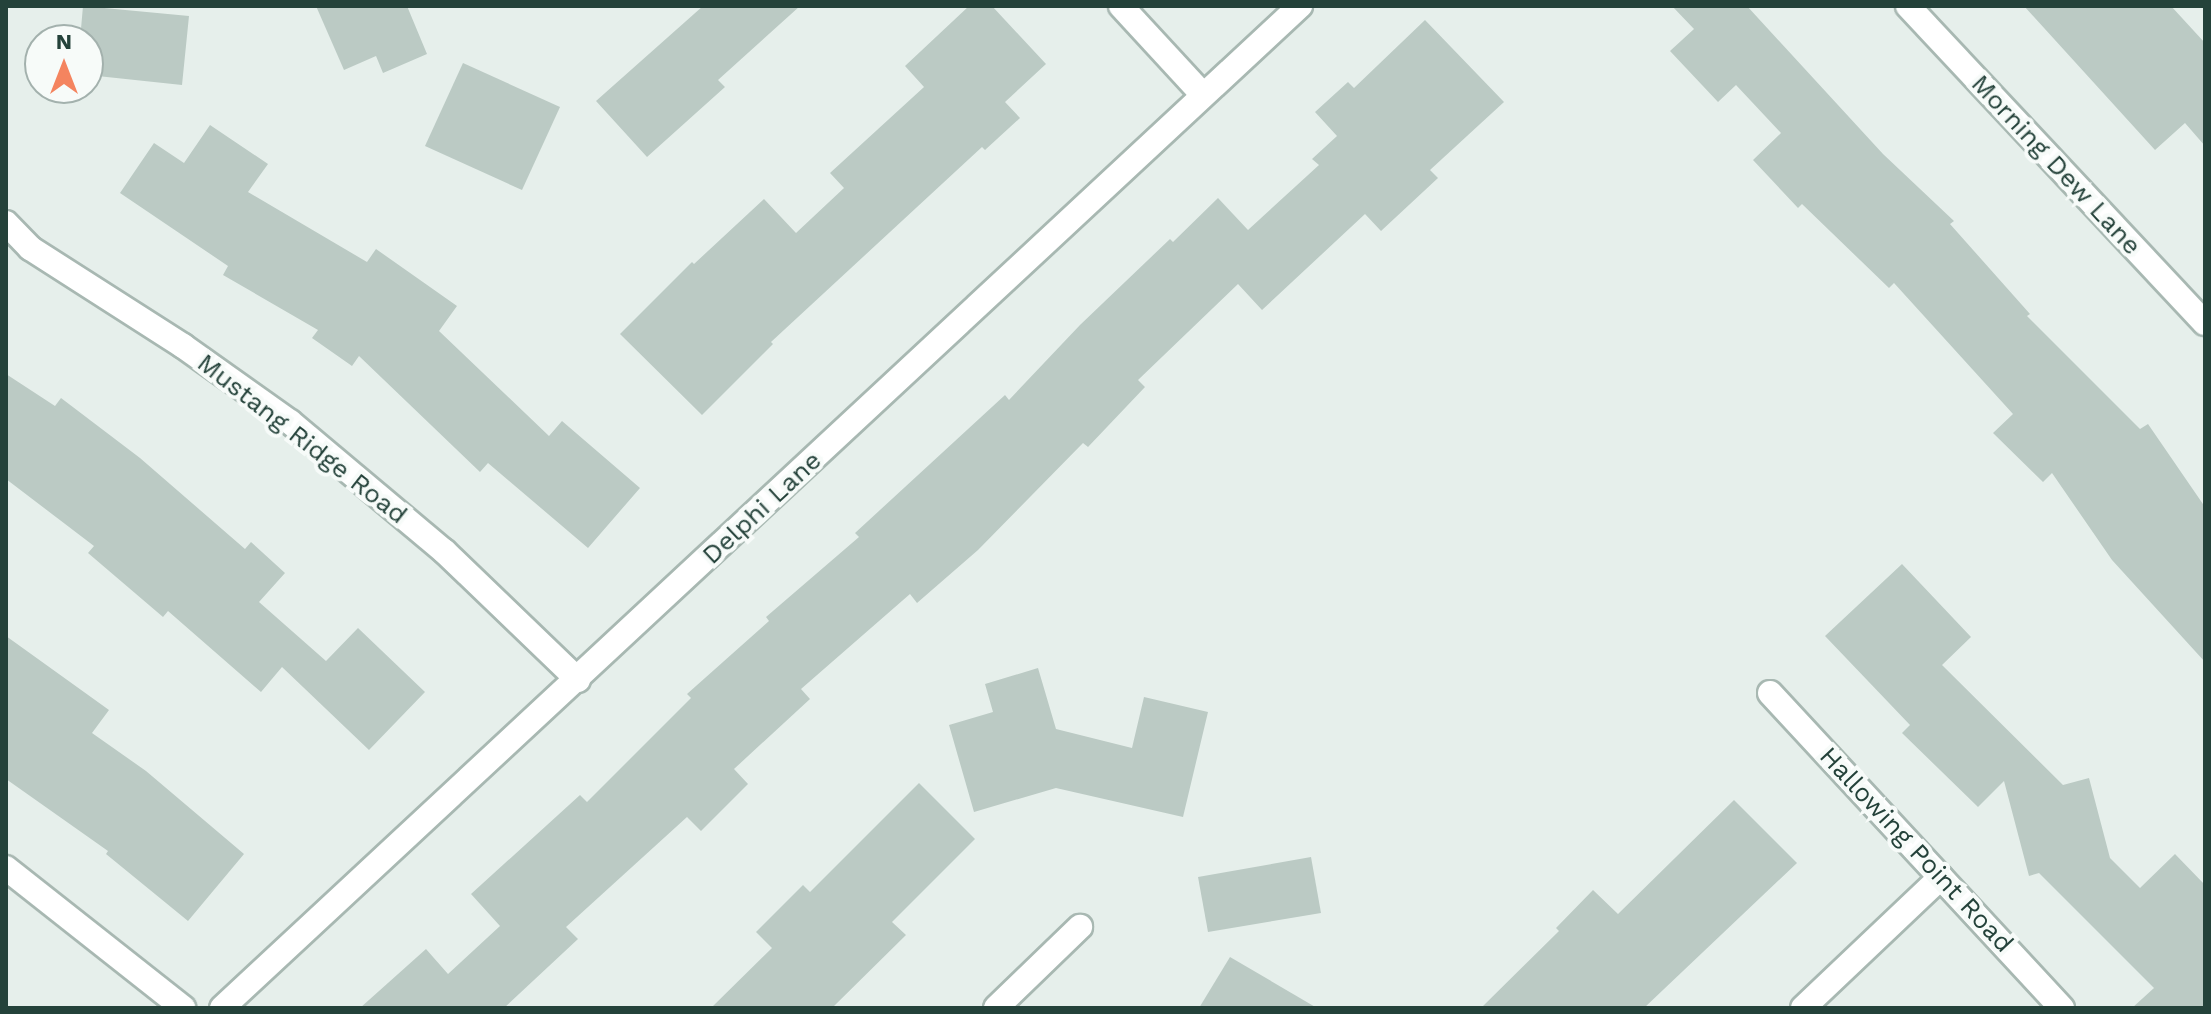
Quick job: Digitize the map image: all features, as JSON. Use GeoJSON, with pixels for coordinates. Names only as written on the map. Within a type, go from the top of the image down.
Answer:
{"type":"FeatureCollection","features":[{"type":"Feature","properties":{"kind":"street"},"geometry":{"type":"LineString","coordinates":[[1121,6],[1203,95]]}},
{"type":"Feature","properties":{"kind":"street","name":"Delphi Lane"},"geometry":{"type":"LineString","coordinates":[[222,1008],[1300,6]]}},
{"type":"Feature","properties":{"kind":"street","name":"Morning Dew Lane"},"geometry":{"type":"LineString","coordinates":[[1908,6],[2205,323]]}},
{"type":"Feature","properties":{"kind":"street","name":"Mustang Ridge Road"},"geometry":{"type":"LineString","coordinates":[[6,223],[30,248],[183,346],[290,422],[444,551],[578,680]]}},
{"type":"Feature","properties":{"kind":"street","name":"Hallowing Point Road"},"geometry":{"type":"LineString","coordinates":[[1770,693],[2062,1008]]}},
{"type":"Feature","properties":{"kind":"street"},"geometry":{"type":"LineString","coordinates":[[6,868],[183,1008]]}},
{"type":"Feature","properties":{"kind":"street"},"geometry":{"type":"LineString","coordinates":[[1803,1008],[1941,877]]}},
{"type":"Feature","properties":{"kind":"street"},"geometry":{"type":"LineString","coordinates":[[996,1008],[1080,927]]}},
{"type":"Feature","properties":{"kind":"building"},"geometry":{"type":"Polygon","coordinates":[[[83,6],[189,16],[182,85],[104,77],[104,24],[81,24],[83,6]]]}},
{"type":"Feature","properties":{"kind":"building"},"geometry":{"type":"Polygon","coordinates":[[[316,6],[407,6],[427,54],[383,73],[376,56],[344,70],[316,6]]]}},
{"type":"Feature","properties":{"kind":"building"},"geometry":{"type":"Polygon","coordinates":[[[703,6],[800,6],[718,80],[725,87],[647,157],[596,101],[703,6]]]}},
{"type":"Feature","properties":{"kind":"building"},"geometry":{"type":"Polygon","coordinates":[[[969,6],[992,6],[1046,64],[1005,102],[1020,118],[985,150],[982,147],[771,342],[773,344],[702,415],[620,334],[692,262],[694,264],[764,199],[796,233],[844,188],[830,173],[924,87],[905,66],[969,6]]]}},
{"type":"Feature","properties":{"kind":"building"},"geometry":{"type":"Polygon","coordinates":[[[1672,6],[1747,6],[1883,154],[1954,221],[1950,224],[2030,314],[2027,316],[2140,429],[2148,424],[2205,507],[2205,662],[2112,560],[2052,473],[2043,482],[1993,433],[2013,414],[1894,283],[1889,288],[1802,204],[1798,208],[1753,160],[1781,133],[1736,85],[1718,102],[1670,51],[1694,29],[1672,6]]]}},
{"type":"Feature","properties":{"kind":"building"},"geometry":{"type":"Polygon","coordinates":[[[2024,6],[2171,6],[2205,43],[2205,146],[2185,123],[2155,150],[2024,6]]]}},
{"type":"Feature","properties":{"kind":"building"},"geometry":{"type":"Polygon","coordinates":[[[1425,20],[1504,102],[1430,170],[1438,178],[1381,231],[1365,214],[1262,310],[1238,284],[1138,380],[1145,387],[1088,447],[1083,443],[978,550],[917,603],[910,594],[801,689],[810,699],[734,769],[748,784],[701,831],[687,817],[566,927],[578,939],[504,1008],[360,1008],[426,949],[448,974],[500,926],[471,894],[580,795],[587,802],[691,698],[687,694],[769,621],[766,617],[859,537],[855,533],[1005,395],[1009,400],[1080,325],[1170,239],[1173,242],[1218,198],[1248,230],[1319,165],[1312,159],[1337,136],[1315,112],[1348,82],[1354,88],[1425,20]]]}},
{"type":"Feature","properties":{"kind":"building"},"geometry":{"type":"Polygon","coordinates":[[[463,63],[560,107],[522,190],[425,146],[463,63]]]}},
{"type":"Feature","properties":{"kind":"building"},"geometry":{"type":"Polygon","coordinates":[[[210,125],[268,164],[248,192],[367,262],[376,249],[457,306],[439,331],[549,436],[562,421],[640,488],[588,548],[488,463],[480,472],[359,356],[352,366],[312,338],[318,330],[223,275],[228,266],[120,193],[154,143],[184,163],[210,125]]]}},
{"type":"Feature","properties":{"kind":"building"},"geometry":{"type":"Polygon","coordinates":[[[6,374],[55,406],[61,398],[140,458],[245,549],[251,542],[285,573],[259,602],[326,661],[358,628],[425,692],[369,750],[282,667],[261,692],[168,611],[163,617],[88,553],[94,546],[6,479],[6,374]]]}},
{"type":"Feature","properties":{"kind":"building"},"geometry":{"type":"Polygon","coordinates":[[[1902,564],[1971,637],[1942,665],[2063,785],[2089,778],[2110,858],[2140,888],[2175,854],[2205,885],[2205,1008],[2132,1008],[2154,988],[2039,873],[2029,876],[2004,781],[1978,807],[1902,733],[1910,725],[1825,636],[1902,564]]]}},
{"type":"Feature","properties":{"kind":"building"},"geometry":{"type":"Polygon","coordinates":[[[6,636],[109,710],[92,733],[146,771],[244,854],[188,921],[106,854],[108,851],[6,779],[6,636]]]}},
{"type":"Feature","properties":{"kind":"building"},"geometry":{"type":"Polygon","coordinates":[[[1038,668],[1056,729],[1132,748],[1144,697],[1208,712],[1183,817],[1056,788],[974,812],[949,725],[993,712],[985,684],[1038,668]]]}},
{"type":"Feature","properties":{"kind":"building"},"geometry":{"type":"Polygon","coordinates":[[[919,783],[975,839],[892,922],[906,935],[832,1008],[711,1008],[772,948],[756,932],[803,885],[810,892],[919,783]]]}},
{"type":"Feature","properties":{"kind":"building"},"geometry":{"type":"Polygon","coordinates":[[[1734,800],[1797,863],[1644,1008],[1481,1008],[1559,931],[1556,928],[1593,890],[1618,914],[1734,800]]]}},
{"type":"Feature","properties":{"kind":"building"},"geometry":{"type":"Polygon","coordinates":[[[1311,857],[1321,913],[1208,932],[1198,877],[1311,857]]]}},
{"type":"Feature","properties":{"kind":"building"},"geometry":{"type":"Polygon","coordinates":[[[1230,957],[1317,1008],[1199,1008],[1230,957]]]}}]}
